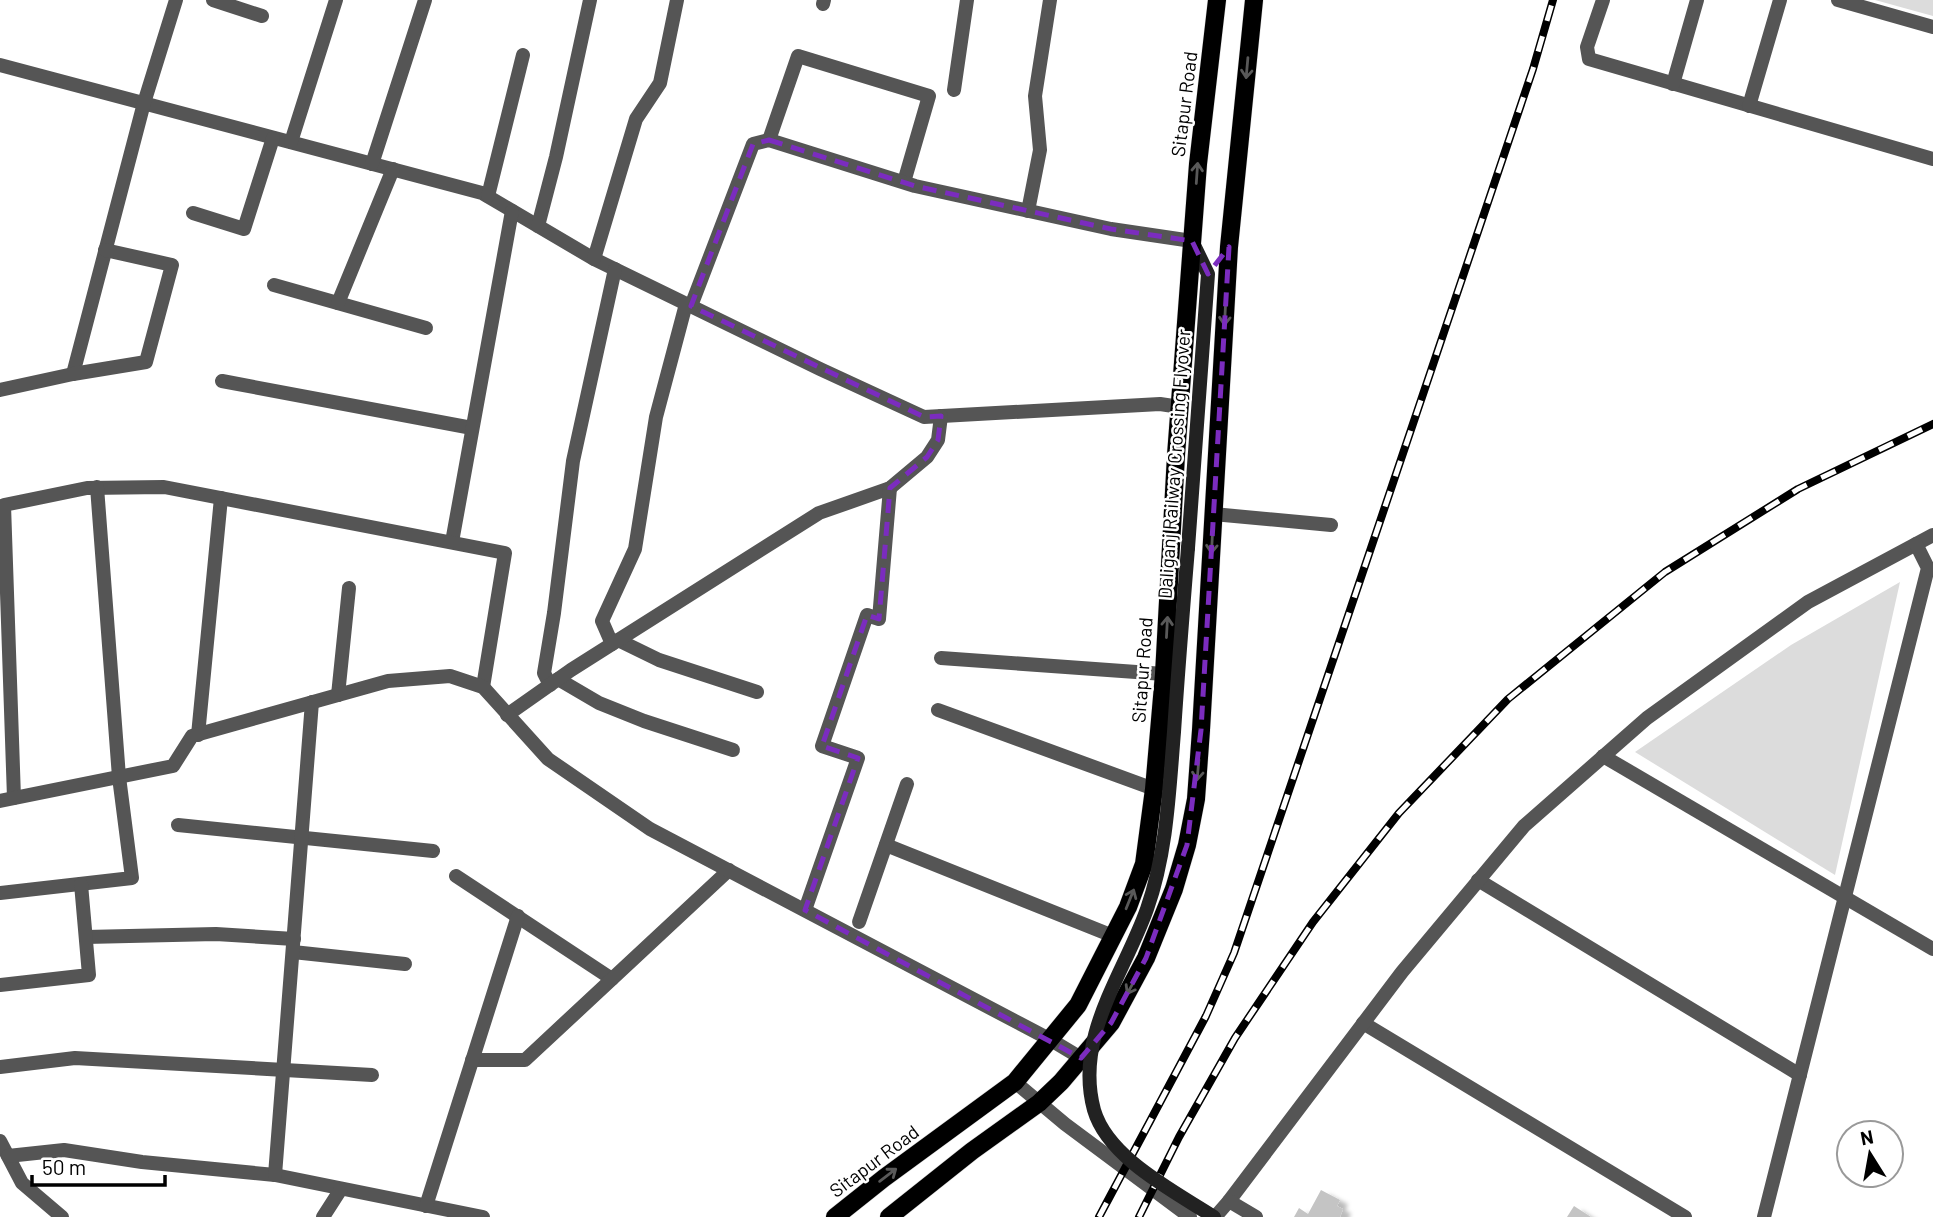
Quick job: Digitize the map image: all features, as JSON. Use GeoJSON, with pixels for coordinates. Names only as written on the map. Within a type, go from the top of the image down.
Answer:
{"type":"FeatureCollection","features":[{"type":"Feature","properties":{"kind":"main road","name":"Sitapur Road"},"geometry":{"type":"LineString","coordinates":[[835,1217],[1015,1082],[1078,1005],[1113,936],[1144,864],[1164,674],[1198,164],[1217,0]]}},
{"type":"Feature","properties":{"kind":"main road"},"geometry":{"type":"LineString","coordinates":[[889,1217],[972,1151],[1039,1103],[1111,1023],[1146,958],[1174,889],[1188,845],[1196,799],[1201,730],[1229,247],[1254,0]]}},
{"type":"Feature","properties":{"kind":"main road"},"geometry":{"type":"LineString","coordinates":[[1192,241],[1208,274],[1229,247]]}},
{"type":"Feature","properties":{"kind":"main road","name":"Daliganj Railway Crossing Flyover"},"geometry":{"type":"LineString","coordinates":[[1208,274],[1168,805],[1160,868],[1146,911],[1103,1006],[1091,1055],[1091,1077],[1094,1110],[1116,1147],[1140,1168],[1214,1217]]}},
{"type":"Feature","properties":{"kind":"street"},"geometry":{"type":"LineString","coordinates":[[73,374],[144,103],[176,0]]}},
{"type":"Feature","properties":{"kind":"street"},"geometry":{"type":"LineString","coordinates":[[213,0],[262,16]]}},
{"type":"Feature","properties":{"kind":"street"},"geometry":{"type":"LineString","coordinates":[[291,142],[336,0]]}},
{"type":"Feature","properties":{"kind":"street"},"geometry":{"type":"LineString","coordinates":[[372,164],[425,0]]}},
{"type":"Feature","properties":{"kind":"street"},"geometry":{"type":"LineString","coordinates":[[538,226],[590,0]]}},
{"type":"Feature","properties":{"kind":"street"},"geometry":{"type":"LineString","coordinates":[[594,259],[636,118],[660,83],[677,0]]}},
{"type":"Feature","properties":{"kind":"street"},"geometry":{"type":"LineString","coordinates":[[954,90],[967,0]]}},
{"type":"Feature","properties":{"kind":"street"},"geometry":{"type":"LineString","coordinates":[[1028,211],[1040,150],[1035,96],[1049,0]]}},
{"type":"Feature","properties":{"kind":"street"},"geometry":{"type":"LineString","coordinates":[[1603,0],[1587,47],[1590,59],[1933,159]]}},
{"type":"Feature","properties":{"kind":"street"},"geometry":{"type":"LineString","coordinates":[[1673,83],[1697,0]]}},
{"type":"Feature","properties":{"kind":"street"},"geometry":{"type":"LineString","coordinates":[[1749,106],[1780,0]]}},
{"type":"Feature","properties":{"kind":"street"},"geometry":{"type":"LineString","coordinates":[[1838,0],[1866,4],[1933,27]]}},
{"type":"Feature","properties":{"kind":"street"},"geometry":{"type":"LineString","coordinates":[[488,197],[523,55]]}},
{"type":"Feature","properties":{"kind":"street"},"geometry":{"type":"LineString","coordinates":[[769,140],[798,56],[929,96],[904,182]]}},
{"type":"Feature","properties":{"kind":"street"},"geometry":{"type":"LineString","coordinates":[[1,69],[144,103],[482,193],[594,259],[924,416],[1160,404],[1180,407]]}},
{"type":"Feature","properties":{"kind":"street"},"geometry":{"type":"LineString","coordinates":[[193,214],[244,229],[273,138]]}},
{"type":"Feature","properties":{"kind":"street"},"geometry":{"type":"LineString","coordinates":[[758,692],[659,660],[615,642],[602,621],[635,549],[656,417],[688,305],[753,144],[769,140],[904,182],[1111,229],[1192,241]]}},
{"type":"Feature","properties":{"kind":"street"},"geometry":{"type":"LineString","coordinates":[[338,303],[393,169]]}},
{"type":"Feature","properties":{"kind":"street"},"geometry":{"type":"LineString","coordinates":[[452,542],[512,211]]}},
{"type":"Feature","properties":{"kind":"street"},"geometry":{"type":"LineString","coordinates":[[0,390],[146,362],[172,265],[105,250]]}},
{"type":"Feature","properties":{"kind":"street"},"geometry":{"type":"LineString","coordinates":[[615,269],[573,461],[544,673],[554,682],[599,703],[733,750]]}},
{"type":"Feature","properties":{"kind":"street"},"geometry":{"type":"LineString","coordinates":[[274,285],[426,328]]}},
{"type":"Feature","properties":{"kind":"street"},"geometry":{"type":"LineString","coordinates":[[222,381],[472,428]]}},
{"type":"Feature","properties":{"kind":"street"},"geometry":{"type":"LineString","coordinates":[[507,715],[615,642],[818,513],[890,488],[927,457],[938,440],[942,416]]}},
{"type":"Feature","properties":{"kind":"street"},"geometry":{"type":"LineString","coordinates":[[0,893],[132,878],[119,777],[97,487]]}},
{"type":"Feature","properties":{"kind":"street"},"geometry":{"type":"LineString","coordinates":[[483,687],[505,553],[164,487],[87,488],[4,505],[7,799],[173,766],[192,736],[388,681],[450,676],[483,687],[548,759],[650,828],[1081,1058]]}},
{"type":"Feature","properties":{"kind":"street"},"geometry":{"type":"LineString","coordinates":[[805,910],[859,758],[822,746],[867,615],[879,619],[890,488]]}},
{"type":"Feature","properties":{"kind":"street"},"geometry":{"type":"LineString","coordinates":[[198,735],[220,498]]}},
{"type":"Feature","properties":{"kind":"street"},"geometry":{"type":"LineString","coordinates":[[1213,514],[1331,526]]}},
{"type":"Feature","properties":{"kind":"street"},"geometry":{"type":"LineString","coordinates":[[1214,1217],[1229,1201],[1402,972],[1524,826],[1647,718],[1808,602],[1933,535]]}},
{"type":"Feature","properties":{"kind":"street"},"geometry":{"type":"LineString","coordinates":[[1764,1217],[1927,568],[1916,544]]}},
{"type":"Feature","properties":{"kind":"street"},"geometry":{"type":"LineString","coordinates":[[338,695],[349,588]]}},
{"type":"Feature","properties":{"kind":"street"},"geometry":{"type":"LineString","coordinates":[[941,658],[1164,674]]}},
{"type":"Feature","properties":{"kind":"street"},"geometry":{"type":"LineString","coordinates":[[275,1175],[312,702]]}},
{"type":"Feature","properties":{"kind":"street"},"geometry":{"type":"LineString","coordinates":[[938,710],[1154,789]]}},
{"type":"Feature","properties":{"kind":"street"},"geometry":{"type":"LineString","coordinates":[[1603,756],[1933,949]]}},
{"type":"Feature","properties":{"kind":"street"},"geometry":{"type":"LineString","coordinates":[[859,922],[907,784]]}},
{"type":"Feature","properties":{"kind":"street"},"geometry":{"type":"LineString","coordinates":[[178,825],[433,851]]}},
{"type":"Feature","properties":{"kind":"street"},"geometry":{"type":"LineString","coordinates":[[886,845],[1113,936]]}},
{"type":"Feature","properties":{"kind":"street"},"geometry":{"type":"LineString","coordinates":[[472,1060],[525,1060],[729,870]]}},
{"type":"Feature","properties":{"kind":"street"},"geometry":{"type":"LineString","coordinates":[[456,876],[612,979]]}},
{"type":"Feature","properties":{"kind":"street"},"geometry":{"type":"LineString","coordinates":[[1478,880],[1800,1075]]}},
{"type":"Feature","properties":{"kind":"street"},"geometry":{"type":"LineString","coordinates":[[0,985],[89,975],[81,884]]}},
{"type":"Feature","properties":{"kind":"street"},"geometry":{"type":"LineString","coordinates":[[426,1206],[518,916]]}},
{"type":"Feature","properties":{"kind":"street"},"geometry":{"type":"LineString","coordinates":[[86,937],[216,934],[405,964]]}},
{"type":"Feature","properties":{"kind":"street"},"geometry":{"type":"LineString","coordinates":[[1363,1023],[1685,1217]]}},
{"type":"Feature","properties":{"kind":"street"},"geometry":{"type":"LineString","coordinates":[[0,1067],[75,1058],[372,1075]]}},
{"type":"Feature","properties":{"kind":"street"},"geometry":{"type":"LineString","coordinates":[[1015,1082],[1189,1217]]}},
{"type":"Feature","properties":{"kind":"street"},"geometry":{"type":"LineString","coordinates":[[0,1141],[22,1183],[62,1217]]}},
{"type":"Feature","properties":{"kind":"street"},"geometry":{"type":"LineString","coordinates":[[8,1156],[64,1150],[142,1163],[275,1175],[483,1217]]}},
{"type":"Feature","properties":{"kind":"street"},"geometry":{"type":"LineString","coordinates":[[323,1217],[341,1189]]}},
{"type":"Feature","properties":{"kind":"street"},"geometry":{"type":"LineString","coordinates":[[1229,1201],[1255,1217]]}},
{"type":"Feature","properties":{"kind":"highlighted area"},"geometry":{"type":"Polygon","coordinates":[[[769,140],[915,186],[1111,229],[1192,241],[1208,274],[1229,247],[1201,730],[1187,845],[1146,958],[1111,1023],[1081,1058],[805,910],[858,758],[822,746],[867,615],[879,619],[890,488],[927,457],[938,440],[941,416],[924,417],[691,306],[753,144],[769,140]]]}},
{"type":"Feature","properties":{"kind":"shaded area"},"geometry":{"type":"Polygon","coordinates":[[[1875,0],[1933,0],[1933,16],[1875,0]]]}},
{"type":"Feature","properties":{"kind":"shaded area"},"geometry":{"type":"Polygon","coordinates":[[[1900,582],[1835,875],[1635,752],[1791,645],[1900,582]]]}},
{"type":"Feature","properties":{"kind":"building"},"geometry":{"type":"Polygon","coordinates":[[[1321,1190],[1340,1200],[1337,1206],[1343,1209],[1340,1217],[1294,1217],[1299,1208],[1308,1214],[1321,1190]]]}},
{"type":"Feature","properties":{"kind":"building"},"geometry":{"type":"Polygon","coordinates":[[[1574,1206],[1591,1217],[1567,1217],[1574,1206]]]}},
{"type":"Feature","properties":{"kind":"railway"},"geometry":{"type":"LineString","coordinates":[[1099,1217],[1206,1016],[1234,953],[1533,69],[1553,0]]}},
{"type":"Feature","properties":{"kind":"railway"},"geometry":{"type":"LineString","coordinates":[[1139,1217],[1179,1137],[1235,1038],[1313,922],[1399,813],[1508,699],[1665,572],[1798,489],[1933,424]]}}]}
